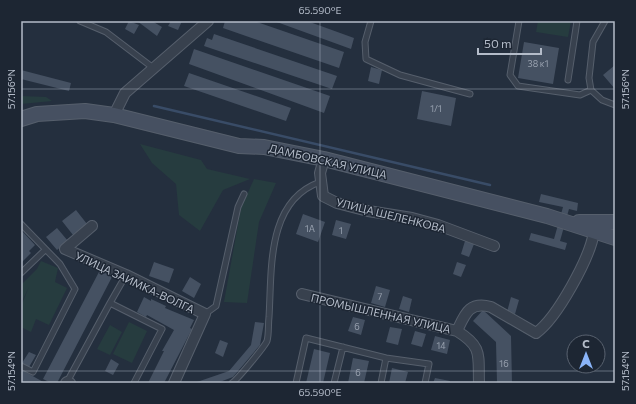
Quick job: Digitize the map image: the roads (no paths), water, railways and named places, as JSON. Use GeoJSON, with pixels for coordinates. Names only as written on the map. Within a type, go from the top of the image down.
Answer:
{"type":"FeatureCollection","features":[{"type":"Feature","properties":{"kind":"street"},"geometry":{"type":"LineString","coordinates":[[114,115],[124,93],[152,67],[208,21]]}},
{"type":"Feature","properties":{"kind":"street","name":"ДАМБОВСКАЯ УЛИЦА"},"geometry":{"type":"LineString","coordinates":[[21,119],[37,114],[85,111],[114,115],[239,146],[264,147],[324,159],[557,220],[614,239]]}},
{"type":"Feature","properties":{"kind":"street"},"geometry":{"type":"LineString","coordinates":[[320,182],[320,173],[324,159]]}},
{"type":"Feature","properties":{"kind":"street","name":"УЛИЦА ШЕЛЕНКОВА"},"geometry":{"type":"LineString","coordinates":[[320,182],[324,196],[337,203],[381,214],[412,218],[494,246]]}},
{"type":"Feature","properties":{"kind":"street"},"geometry":{"type":"LineString","coordinates":[[557,220],[592,223],[615,222]]}},
{"type":"Feature","properties":{"kind":"street","name":"УЛИЦА ЗАИМКА-ВОЛГА"},"geometry":{"type":"LineString","coordinates":[[92,226],[65,249],[126,275],[205,314]]}},
{"type":"Feature","properties":{"kind":"street","name":"ПРОМЫШЛЕННАЯ УЛИЦА"},"geometry":{"type":"LineString","coordinates":[[302,294],[457,331],[466,311],[473,307],[482,305],[490,307],[536,333],[552,317],[581,267],[592,242],[594,232]]}},
{"type":"Feature","properties":{"kind":"street"},"geometry":{"type":"LineString","coordinates":[[174,383],[205,314]]}},
{"type":"Feature","properties":{"kind":"street"},"geometry":{"type":"LineString","coordinates":[[457,331],[474,343],[478,351],[479,383]]}},
{"type":"Feature","properties":{"kind":"lane"},"geometry":{"type":"LineString","coordinates":[[80,21],[106,32],[152,67]]}},
{"type":"Feature","properties":{"kind":"lane"},"geometry":{"type":"LineString","coordinates":[[371,21],[365,42],[366,59],[400,75],[470,94]]}},
{"type":"Feature","properties":{"kind":"lane"},"geometry":{"type":"LineString","coordinates":[[519,21],[510,75],[518,86],[580,95],[591,90]]}},
{"type":"Feature","properties":{"kind":"lane"},"geometry":{"type":"LineString","coordinates":[[568,80],[577,21]]}},
{"type":"Feature","properties":{"kind":"lane"},"geometry":{"type":"LineString","coordinates":[[605,21],[593,42],[589,78],[591,90],[602,100],[615,105]]}},
{"type":"Feature","properties":{"kind":"lane"},"geometry":{"type":"LineString","coordinates":[[232,383],[267,342],[270,275],[278,228],[285,210],[298,193],[310,185],[320,182]]}},
{"type":"Feature","properties":{"kind":"lane"},"geometry":{"type":"LineString","coordinates":[[205,314],[216,306],[238,207],[244,194]]}},
{"type":"Feature","properties":{"kind":"lane"},"geometry":{"type":"LineString","coordinates":[[21,224],[60,264],[75,289],[33,372],[21,366]]}},
{"type":"Feature","properties":{"kind":"lane"},"geometry":{"type":"LineString","coordinates":[[21,273],[45,250]]}},
{"type":"Feature","properties":{"kind":"lane"},"geometry":{"type":"LineString","coordinates":[[68,382],[126,275]]}},
{"type":"Feature","properties":{"kind":"lane"},"geometry":{"type":"LineString","coordinates":[[110,303],[162,329],[134,383]]}},
{"type":"Feature","properties":{"kind":"lane"},"geometry":{"type":"LineString","coordinates":[[296,383],[306,338],[386,358],[429,364],[425,383]]}},
{"type":"Feature","properties":{"kind":"lane"},"geometry":{"type":"LineString","coordinates":[[334,383],[343,347]]}},
{"type":"Feature","properties":{"kind":"lane"},"geometry":{"type":"LineString","coordinates":[[381,383],[386,358]]}},
{"type":"Feature","properties":{"kind":"waterway"},"geometry":{"type":"LineString","coordinates":[[154,106],[490,185]]}}]}
